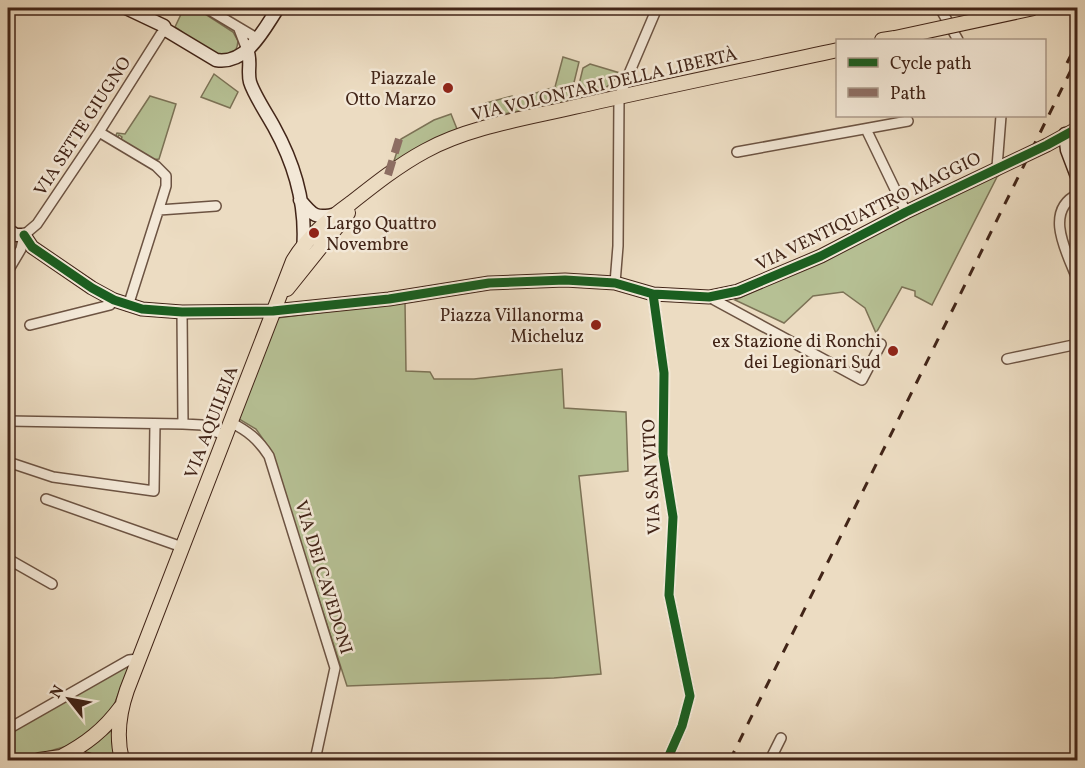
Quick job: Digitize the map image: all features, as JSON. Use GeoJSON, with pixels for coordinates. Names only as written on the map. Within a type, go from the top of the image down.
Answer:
{"type":"FeatureCollection","features":[{"type":"Feature","properties":{"kind":"main road"},"geometry":{"type":"LineString","coordinates":[[889,39],[1034,8]]}},
{"type":"Feature","properties":{"kind":"main road","name":"VIA VOLONTARI DELLA LIBERTÀ"},"geometry":{"type":"LineString","coordinates":[[385,177],[427,150],[470,133],[504,123],[836,50]]}},
{"type":"Feature","properties":{"kind":"main road"},"geometry":{"type":"LineString","coordinates":[[273,311],[293,261],[303,245],[337,214],[385,177]]}},
{"type":"Feature","properties":{"kind":"main road"},"geometry":{"type":"LineString","coordinates":[[273,311],[287,288],[343,218],[385,177]]}},
{"type":"Feature","properties":{"kind":"main road","name":"VIA AQUILEIA"},"geometry":{"type":"LineString","coordinates":[[122,760],[118,745],[122,705],[273,311]]}},
{"type":"Feature","properties":{"kind":"main road","name":"VIA AQUILEIA"},"geometry":{"type":"LineString","coordinates":[[61,757],[91,740],[107,725],[122,705]]}},
{"type":"Feature","properties":{"kind":"main road"},"geometry":{"type":"LineString","coordinates":[[39,760],[61,757],[88,760]]}},
{"type":"Feature","properties":{"kind":"street"},"geometry":{"type":"LineString","coordinates":[[126,8],[164,26],[166,30],[216,60],[231,60],[247,50],[258,39],[278,8]]}},
{"type":"Feature","properties":{"kind":"street"},"geometry":{"type":"LineString","coordinates":[[206,8],[258,39]]}},
{"type":"Feature","properties":{"kind":"street"},"geometry":{"type":"LineString","coordinates":[[615,283],[618,246],[619,97],[657,8]]}},
{"type":"Feature","properties":{"kind":"street"},"geometry":{"type":"LineString","coordinates":[[940,8],[957,39]]}},
{"type":"Feature","properties":{"kind":"street"},"geometry":{"type":"LineString","coordinates":[[239,29],[250,56],[250,82],[283,143],[297,180],[304,222],[303,254],[287,288]]}},
{"type":"Feature","properties":{"kind":"street","name":"VIA SETTE GIUGNO"},"geometry":{"type":"LineString","coordinates":[[8,271],[21,249],[24,235],[37,224],[161,34],[166,30]]}},
{"type":"Feature","properties":{"kind":"street"},"geometry":{"type":"LineString","coordinates":[[998,167],[1001,117]]}},
{"type":"Feature","properties":{"kind":"street"},"geometry":{"type":"LineString","coordinates":[[736,152],[908,121]]}},
{"type":"Feature","properties":{"kind":"street","name":"VIA VENTIQUATTRO MAGGIO"},"geometry":{"type":"LineString","coordinates":[[24,235],[32,247],[92,288],[128,306],[142,309],[182,312],[273,311],[389,299],[489,283],[565,280],[615,283],[653,294],[709,297],[738,291],[821,256],[1077,128]]}},
{"type":"Feature","properties":{"kind":"street"},"geometry":{"type":"LineString","coordinates":[[866,129],[906,212]]}},
{"type":"Feature","properties":{"kind":"street"},"geometry":{"type":"LineString","coordinates":[[99,132],[111,137],[165,173],[166,186],[128,306]]}},
{"type":"Feature","properties":{"kind":"street"},"geometry":{"type":"LineString","coordinates":[[1065,134],[1067,150],[1077,179]]}},
{"type":"Feature","properties":{"kind":"street"},"geometry":{"type":"LineString","coordinates":[[1077,194],[1059,214],[1058,226],[1077,281]]}},
{"type":"Feature","properties":{"kind":"street"},"geometry":{"type":"LineString","coordinates":[[300,200],[317,216],[337,214]]}},
{"type":"Feature","properties":{"kind":"street"},"geometry":{"type":"LineString","coordinates":[[159,210],[216,206]]}},
{"type":"Feature","properties":{"kind":"street"},"geometry":{"type":"LineString","coordinates":[[8,230],[16,235],[24,235]]}},
{"type":"Feature","properties":{"kind":"street","name":"VIA SAN VITO"},"geometry":{"type":"LineString","coordinates":[[653,294],[664,373],[663,455],[673,517],[669,595],[690,696],[682,726],[667,760]]}},
{"type":"Feature","properties":{"kind":"street"},"geometry":{"type":"LineString","coordinates":[[709,297],[862,380],[881,344]]}},
{"type":"Feature","properties":{"kind":"street"},"geometry":{"type":"LineString","coordinates":[[30,325],[110,305],[114,300]]}},
{"type":"Feature","properties":{"kind":"street"},"geometry":{"type":"LineString","coordinates":[[182,312],[183,424]]}},
{"type":"Feature","properties":{"kind":"street"},"geometry":{"type":"LineString","coordinates":[[1007,359],[1077,344]]}},
{"type":"Feature","properties":{"kind":"street"},"geometry":{"type":"LineString","coordinates":[[8,421],[202,425],[225,436]]}},
{"type":"Feature","properties":{"kind":"street","name":"VIA DEI CAVEDONI"},"geometry":{"type":"LineString","coordinates":[[230,422],[259,440],[269,456],[335,668],[315,760]]}},
{"type":"Feature","properties":{"kind":"street"},"geometry":{"type":"LineString","coordinates":[[8,462],[53,477],[154,491],[154,424]]}},
{"type":"Feature","properties":{"kind":"street"},"geometry":{"type":"LineString","coordinates":[[46,499],[182,546]]}},
{"type":"Feature","properties":{"kind":"street"},"geometry":{"type":"LineString","coordinates":[[8,559],[52,584]]}},
{"type":"Feature","properties":{"kind":"street"},"geometry":{"type":"LineString","coordinates":[[8,729],[129,660],[138,659]]}},
{"type":"Feature","properties":{"kind":"street"},"geometry":{"type":"LineString","coordinates":[[770,760],[781,738]]}},
{"type":"Feature","properties":{"kind":"green space"},"geometry":{"type":"Polygon","coordinates":[[[184,8],[196,8],[233,32],[238,41],[235,51],[229,55],[210,51],[175,27],[184,8]]]}},
{"type":"Feature","properties":{"kind":"green space"},"geometry":{"type":"Polygon","coordinates":[[[563,57],[579,62],[569,103],[528,113],[519,111],[498,115],[492,113],[488,108],[486,103],[512,96],[517,99],[555,87],[563,57]]]}},
{"type":"Feature","properties":{"kind":"green space"},"geometry":{"type":"Polygon","coordinates":[[[590,64],[620,73],[611,84],[600,91],[575,101],[583,68],[590,64]]]}},
{"type":"Feature","properties":{"kind":"green space"},"geometry":{"type":"Polygon","coordinates":[[[214,74],[238,92],[230,108],[201,97],[214,74]]]}},
{"type":"Feature","properties":{"kind":"green space"},"geometry":{"type":"Polygon","coordinates":[[[150,96],[176,104],[159,159],[151,160],[121,140],[122,137],[119,135],[117,138],[116,135],[117,133],[125,134],[150,96]]]}},
{"type":"Feature","properties":{"kind":"green space"},"geometry":{"type":"Polygon","coordinates":[[[451,114],[457,129],[393,164],[401,139],[434,120],[451,114]]]}},
{"type":"Feature","properties":{"kind":"green space"},"geometry":{"type":"Polygon","coordinates":[[[1007,169],[997,177],[932,305],[915,296],[915,291],[902,287],[876,333],[865,308],[843,292],[813,296],[784,323],[735,300],[861,241],[1007,169]]]}},
{"type":"Feature","properties":{"kind":"green space"},"geometry":{"type":"Polygon","coordinates":[[[405,302],[406,371],[430,372],[434,379],[474,379],[562,369],[564,408],[626,412],[628,471],[579,476],[601,674],[347,686],[270,449],[256,429],[239,419],[277,318],[405,302]]]}},
{"type":"Feature","properties":{"kind":"green space"},"geometry":{"type":"Polygon","coordinates":[[[124,667],[129,667],[112,710],[78,743],[18,760],[8,760],[8,734],[124,667]]]}},
{"type":"Feature","properties":{"kind":"green space"},"geometry":{"type":"Polygon","coordinates":[[[111,731],[117,760],[101,760],[83,755],[83,752],[111,731]]]}},
{"type":"Feature","properties":{"kind":"railway"},"geometry":{"type":"LineString","coordinates":[[1067,63],[1078,41]]}},
{"type":"Feature","properties":{"kind":"railway"},"geometry":{"type":"LineString","coordinates":[[730,760],[1078,56]]}},
{"type":"Feature","properties":{"kind":"marked path"},"geometry":{"type":"LineString","coordinates":[[388,175],[399,139]]}},
{"type":"Feature","properties":{"kind":"cycle path"},"geometry":{"type":"LineString","coordinates":[[24,235],[32,247],[92,288],[114,300],[142,309],[182,312],[273,311],[389,299],[489,283],[565,280],[615,283],[653,294],[709,297],[738,291],[821,256],[1078,128]]}},
{"type":"Feature","properties":{"kind":"cycle path"},"geometry":{"type":"LineString","coordinates":[[653,294],[664,373],[663,455],[673,517],[669,595],[690,696],[682,726],[667,760]]}},
{"type":"Feature","properties":{"kind":"place","name":"Piazzale Otto Marzo"},"geometry":{"type":"Point","coordinates":[448,88]}},
{"type":"Feature","properties":{"kind":"place","name":"Largo Quattro Novembre"},"geometry":{"type":"Point","coordinates":[314,233]}},
{"type":"Feature","properties":{"kind":"place","name":"Piazza Villanorma Micheluz"},"geometry":{"type":"Point","coordinates":[596,325]}},
{"type":"Feature","properties":{"kind":"place","name":"ex Stazione di Ronchi dei Legionari Sud"},"geometry":{"type":"Point","coordinates":[893,351]}}]}
